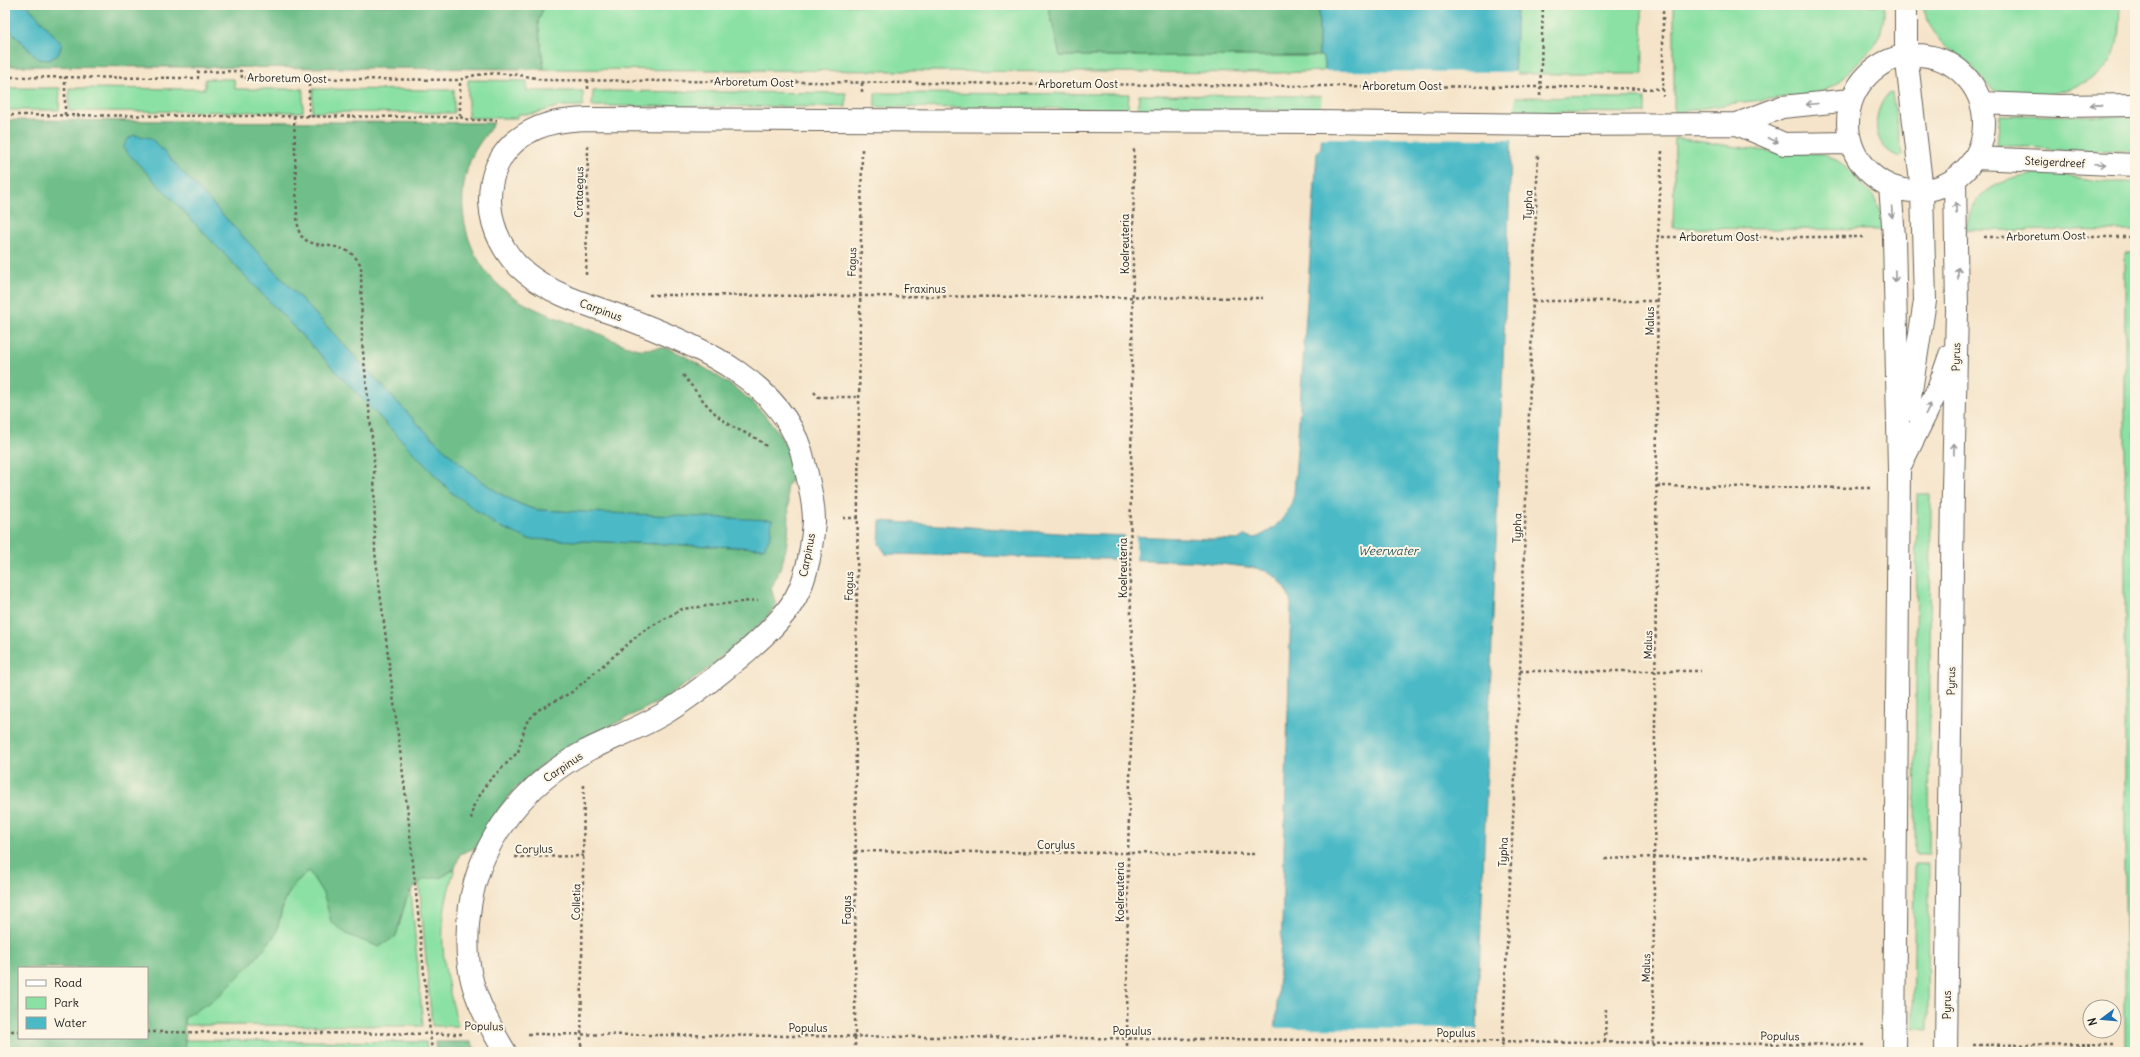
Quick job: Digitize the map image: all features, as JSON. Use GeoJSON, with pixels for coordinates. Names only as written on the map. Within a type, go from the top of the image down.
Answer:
{"type":"FeatureCollection","features":[{"type":"Feature","properties":{"kind":"street"},"geometry":{"type":"LineString","coordinates":[[1899,469],[1924,301],[1922,191],[1906,54],[1906,5]]}},
{"type":"Feature","properties":{"kind":"street"},"geometry":{"type":"LineString","coordinates":[[1906,54],[1931,55],[1953,65],[1971,82],[1982,103],[1984,131],[1981,145],[1975,158],[1955,179],[1945,185],[1922,191],[1905,190],[1890,186],[1877,180],[1864,168],[1850,142],[1847,122],[1851,100],[1857,87],[1866,75],[1878,65],[1891,58],[1906,54]]}},
{"type":"Feature","properties":{"kind":"street"},"geometry":{"type":"LineString","coordinates":[[588,119],[1737,124],[1782,107],[1851,100]]}},
{"type":"Feature","properties":{"kind":"street"},"geometry":{"type":"LineString","coordinates":[[1982,103],[2059,106],[2135,105]]}},
{"type":"Feature","properties":{"kind":"street","name":"Carpinus"},"geometry":{"type":"LineString","coordinates":[[500,1043],[477,1001],[467,958],[467,926],[473,890],[484,858],[497,832],[516,805],[547,776],[584,752],[664,714],[718,676],[771,630],[794,602],[805,575],[814,519],[804,459],[793,433],[780,410],[757,387],[726,365],[698,349],[635,322],[550,290],[524,272],[505,252],[493,227],[490,202],[491,183],[498,165],[512,144],[525,134],[556,121],[588,119]]}},
{"type":"Feature","properties":{"kind":"street"},"geometry":{"type":"LineString","coordinates":[[1737,124],[1784,144],[1850,142]]}},
{"type":"Feature","properties":{"kind":"street","name":"Steigerdreef"},"geometry":{"type":"LineString","coordinates":[[1975,158],[2135,165]]}},
{"type":"Feature","properties":{"kind":"street","name":"Pyrus"},"geometry":{"type":"LineString","coordinates":[[1946,1049],[1953,488],[1957,310],[1955,179]]}},
{"type":"Feature","properties":{"kind":"street","name":"Pyrus"},"geometry":{"type":"LineString","coordinates":[[1890,186],[1894,237],[1899,469],[1894,1049]]}},
{"type":"Feature","properties":{"kind":"street","name":"Pyrus"},"geometry":{"type":"LineString","coordinates":[[1899,469],[1939,387],[1949,360],[1957,310]]}},
{"type":"Feature","properties":{"kind":"path"},"geometry":{"type":"LineString","coordinates":[[1540,104],[1543,5]]}},
{"type":"Feature","properties":{"kind":"path"},"geometry":{"type":"LineString","coordinates":[[1658,237],[1663,124],[1663,5]]}},
{"type":"Feature","properties":{"kind":"path","name":"Arboretum Oost"},"geometry":{"type":"LineString","coordinates":[[5,77],[198,78],[198,72],[241,71],[242,78],[460,80],[469,75],[525,74],[542,80],[1663,89]]}},
{"type":"Feature","properties":{"kind":"path"},"geometry":{"type":"LineString","coordinates":[[65,77],[65,115]]}},
{"type":"Feature","properties":{"kind":"path"},"geometry":{"type":"LineString","coordinates":[[309,78],[309,117]]}},
{"type":"Feature","properties":{"kind":"path"},"geometry":{"type":"LineString","coordinates":[[460,80],[460,117]]}},
{"type":"Feature","properties":{"kind":"path","name":"Crataegus"},"geometry":{"type":"LineString","coordinates":[[587,305],[588,80]]}},
{"type":"Feature","properties":{"kind":"path","name":"Koelreuteria"},"geometry":{"type":"LineString","coordinates":[[1127,1052],[1128,853],[1133,669],[1130,585],[1134,85]]}},
{"type":"Feature","properties":{"kind":"path"},"geometry":{"type":"LineString","coordinates":[[5,115],[460,117],[469,120],[504,120]]}},
{"type":"Feature","properties":{"kind":"path"},"geometry":{"type":"LineString","coordinates":[[294,116],[295,189],[297,218],[301,234],[309,241],[348,249],[357,257],[361,266],[362,342],[374,456],[375,552],[408,814],[432,1052]]}},
{"type":"Feature","properties":{"kind":"path","name":"Fagus"},"geometry":{"type":"LineString","coordinates":[[855,1052],[855,851],[863,120]]}},
{"type":"Feature","properties":{"kind":"path","name":"Typha"},"geometry":{"type":"LineString","coordinates":[[1502,1052],[1520,671],[1538,151]]}},
{"type":"Feature","properties":{"kind":"path","name":"Arboretum Oost"},"geometry":{"type":"LineString","coordinates":[[1658,237],[1894,237]]}},
{"type":"Feature","properties":{"kind":"path","name":"Malus"},"geometry":{"type":"LineString","coordinates":[[1653,1052],[1658,237]]}},
{"type":"Feature","properties":{"kind":"path","name":"Arboretum Oost"},"geometry":{"type":"LineString","coordinates":[[1957,237],[2135,237]]}},
{"type":"Feature","properties":{"kind":"path","name":"Fraxinus"},"geometry":{"type":"LineString","coordinates":[[641,295],[1263,298]]}},
{"type":"Feature","properties":{"kind":"path"},"geometry":{"type":"LineString","coordinates":[[1533,301],[1658,301]]}},
{"type":"Feature","properties":{"kind":"path"},"geometry":{"type":"LineString","coordinates":[[682,374],[710,410],[728,424],[758,438],[769,449]]}},
{"type":"Feature","properties":{"kind":"path"},"geometry":{"type":"LineString","coordinates":[[814,392],[818,397],[859,397]]}},
{"type":"Feature","properties":{"kind":"path"},"geometry":{"type":"LineString","coordinates":[[1657,486],[1872,488]]}},
{"type":"Feature","properties":{"kind":"path"},"geometry":{"type":"LineString","coordinates":[[471,822],[473,807],[487,783],[518,752],[526,723],[538,710],[572,692],[643,631],[682,609],[764,598]]}},
{"type":"Feature","properties":{"kind":"path"},"geometry":{"type":"LineString","coordinates":[[1520,671],[1701,671]]}},
{"type":"Feature","properties":{"kind":"path","name":"Colletia"},"geometry":{"type":"LineString","coordinates":[[581,1052],[584,752]]}},
{"type":"Feature","properties":{"kind":"path","name":"Corylus"},"geometry":{"type":"LineString","coordinates":[[855,851],[1256,854]]}},
{"type":"Feature","properties":{"kind":"path","name":"Corylus"},"geometry":{"type":"LineString","coordinates":[[484,858],[584,856]]}},
{"type":"Feature","properties":{"kind":"path"},"geometry":{"type":"LineString","coordinates":[[1605,859],[1655,857],[1895,859]]}},
{"type":"Feature","properties":{"kind":"path"},"geometry":{"type":"LineString","coordinates":[[1605,1042],[1606,1008]]}},
{"type":"Feature","properties":{"kind":"path"},"geometry":{"type":"LineString","coordinates":[[5,1031],[18,1031]]}},
{"type":"Feature","properties":{"kind":"path","name":"Populus"},"geometry":{"type":"LineString","coordinates":[[148,1032],[430,1034],[500,1043],[581,1034],[1653,1042],[1894,1049]]}},
{"type":"Feature","properties":{"kind":"path"},"geometry":{"type":"LineString","coordinates":[[1946,1049],[2117,1044]]}},
{"type":"Feature","properties":{"kind":"green space"},"geometry":{"type":"Polygon","coordinates":[[[27,5],[544,5],[538,22],[544,69],[5,66],[5,25],[38,59],[62,44],[27,5]]]}},
{"type":"Feature","properties":{"kind":"green space"},"geometry":{"type":"Polygon","coordinates":[[[544,5],[1048,5],[1060,56],[1322,56],[1325,63],[1325,71],[1278,73],[544,69],[538,22],[544,5]]]}},
{"type":"Feature","properties":{"kind":"green space"},"geometry":{"type":"Polygon","coordinates":[[[1048,5],[1319,5],[1319,56],[1060,56],[1048,5]]]}},
{"type":"Feature","properties":{"kind":"green space"},"geometry":{"type":"Polygon","coordinates":[[[1517,5],[1642,5],[1643,74],[1514,74],[1517,5]]]}},
{"type":"Feature","properties":{"kind":"green space"},"geometry":{"type":"Polygon","coordinates":[[[1674,5],[1884,5],[1884,17],[1880,35],[1872,48],[1835,86],[1814,94],[1735,103],[1674,113],[1674,5]]]}},
{"type":"Feature","properties":{"kind":"green space"},"geometry":{"type":"Polygon","coordinates":[[[1922,5],[2120,5],[2117,44],[2113,56],[2106,67],[2095,76],[2081,84],[2065,90],[2032,97],[2004,95],[1992,89],[1964,59],[1940,41],[1928,21],[1922,5]]]}},
{"type":"Feature","properties":{"kind":"green space"},"geometry":{"type":"Polygon","coordinates":[[[205,79],[234,79],[235,89],[303,89],[303,112],[69,111],[69,88],[205,89],[205,79]]]}},
{"type":"Feature","properties":{"kind":"green space"},"geometry":{"type":"Polygon","coordinates":[[[468,80],[527,81],[527,91],[583,91],[583,106],[561,106],[532,114],[517,114],[517,118],[468,118],[468,80]]]}},
{"type":"Feature","properties":{"kind":"green space"},"geometry":{"type":"Polygon","coordinates":[[[5,88],[60,88],[59,110],[5,110],[5,88]]]}},
{"type":"Feature","properties":{"kind":"green space"},"geometry":{"type":"Polygon","coordinates":[[[313,89],[454,90],[454,113],[312,112],[313,89]]]}},
{"type":"Feature","properties":{"kind":"green space"},"geometry":{"type":"Polygon","coordinates":[[[593,91],[846,93],[846,107],[592,106],[593,91]]]}},
{"type":"Feature","properties":{"kind":"green space"},"geometry":{"type":"Polygon","coordinates":[[[875,93],[1129,94],[1128,109],[875,107],[875,93]]]}},
{"type":"Feature","properties":{"kind":"green space"},"geometry":{"type":"Polygon","coordinates":[[[1892,93],[1902,155],[1900,157],[1890,152],[1884,146],[1879,138],[1877,129],[1877,120],[1882,102],[1888,94],[1892,93]]]}},
{"type":"Feature","properties":{"kind":"green space"},"geometry":{"type":"Polygon","coordinates":[[[1139,95],[1645,98],[1645,113],[1138,109],[1139,95]]]}},
{"type":"Feature","properties":{"kind":"green space"},"geometry":{"type":"Polygon","coordinates":[[[2000,115],[2135,116],[2135,151],[2058,150],[1997,144],[2000,115]]]}},
{"type":"Feature","properties":{"kind":"green space"},"geometry":{"type":"Polygon","coordinates":[[[5,120],[494,123],[472,156],[465,178],[463,196],[463,213],[466,231],[480,263],[491,277],[513,297],[544,313],[588,329],[633,348],[665,348],[685,356],[727,382],[753,403],[774,426],[783,440],[797,473],[786,487],[789,513],[788,539],[782,564],[771,588],[776,605],[764,621],[705,671],[664,699],[568,747],[540,766],[514,790],[496,813],[477,847],[460,854],[455,868],[442,877],[424,879],[411,890],[406,900],[396,936],[379,947],[348,935],[331,922],[324,895],[309,871],[296,882],[284,901],[276,934],[253,962],[218,997],[184,1018],[185,1047],[189,1052],[5,1052],[5,120]],[[151,138],[124,148],[451,492],[528,539],[764,548],[655,516],[537,510],[520,504],[504,496],[472,474],[442,448],[151,138]]]}},
{"type":"Feature","properties":{"kind":"green space"},"geometry":{"type":"Polygon","coordinates":[[[1675,138],[1773,152],[1825,154],[1841,163],[1873,196],[1880,210],[1886,230],[1673,228],[1675,138]]]}},
{"type":"Feature","properties":{"kind":"green space"},"geometry":{"type":"Polygon","coordinates":[[[2050,173],[2105,182],[2135,182],[2135,231],[1966,230],[1969,215],[1984,193],[2008,180],[2035,174],[2050,173]]]}},
{"type":"Feature","properties":{"kind":"green space"},"geometry":{"type":"Polygon","coordinates":[[[2125,253],[2135,253],[2135,1052],[2125,1052],[2125,253]]]}},
{"type":"Feature","properties":{"kind":"green space"},"geometry":{"type":"Polygon","coordinates":[[[1917,494],[1931,494],[1929,854],[1915,854],[1917,494]]]}},
{"type":"Feature","properties":{"kind":"green space"},"geometry":{"type":"Polygon","coordinates":[[[1915,864],[1929,864],[1928,1030],[1913,1029],[1915,864]]]}},
{"type":"Feature","properties":{"kind":"green space"},"geometry":{"type":"Polygon","coordinates":[[[455,868],[448,890],[444,911],[443,948],[448,984],[458,1026],[432,1026],[419,882],[427,878],[441,877],[455,868]]]}},
{"type":"Feature","properties":{"kind":"green space"},"geometry":{"type":"Polygon","coordinates":[[[309,871],[324,895],[332,922],[396,936],[406,900],[411,890],[423,1026],[184,1025],[184,1018],[197,1009],[276,934],[284,901],[296,882],[309,871]]]}},
{"type":"Feature","properties":{"kind":"green space"},"geometry":{"type":"Polygon","coordinates":[[[184,1040],[426,1042],[427,1052],[189,1052],[185,1047],[184,1040]]]}},
{"type":"Feature","properties":{"kind":"green space"},"geometry":{"type":"Polygon","coordinates":[[[435,1042],[471,1042],[477,1052],[436,1052],[435,1042]]]}},
{"type":"Feature","properties":{"kind":"water"},"geometry":{"type":"Polygon","coordinates":[[[5,5],[27,5],[62,44],[58,55],[49,60],[38,59],[5,25],[5,5]]]}},
{"type":"Feature","properties":{"kind":"water","name":"Weerwater"},"geometry":{"type":"Polygon","coordinates":[[[1319,5],[1517,5],[1476,1052],[1274,1052],[1282,924],[1291,603],[1286,589],[1278,579],[1269,572],[1256,568],[1193,561],[886,554],[879,544],[880,521],[1073,534],[1238,540],[1244,536],[1256,538],[1270,530],[1281,521],[1289,509],[1294,494],[1317,153],[1321,147],[1325,63],[1322,56],[1319,56],[1319,5]]]}},
{"type":"Feature","properties":{"kind":"water"},"geometry":{"type":"Polygon","coordinates":[[[134,135],[151,138],[416,422],[472,474],[504,496],[537,510],[772,520],[771,534],[764,548],[528,539],[496,525],[451,492],[123,148],[128,139],[134,135]]]}},
{"type":"Feature","properties":{"kind":"pier"},"geometry":{"type":"Polygon","coordinates":[[[1323,71],[1516,72],[1514,139],[1320,138],[1323,71]]]}},
{"type":"Feature","properties":{"kind":"pier"},"geometry":{"type":"Polygon","coordinates":[[[1125,534],[1136,534],[1136,562],[1125,562],[1125,534]]]}},
{"type":"Feature","properties":{"kind":"pier"},"geometry":{"type":"Polygon","coordinates":[[[1275,1028],[1479,1029],[1478,1052],[1272,1051],[1275,1028]]]}}]}
